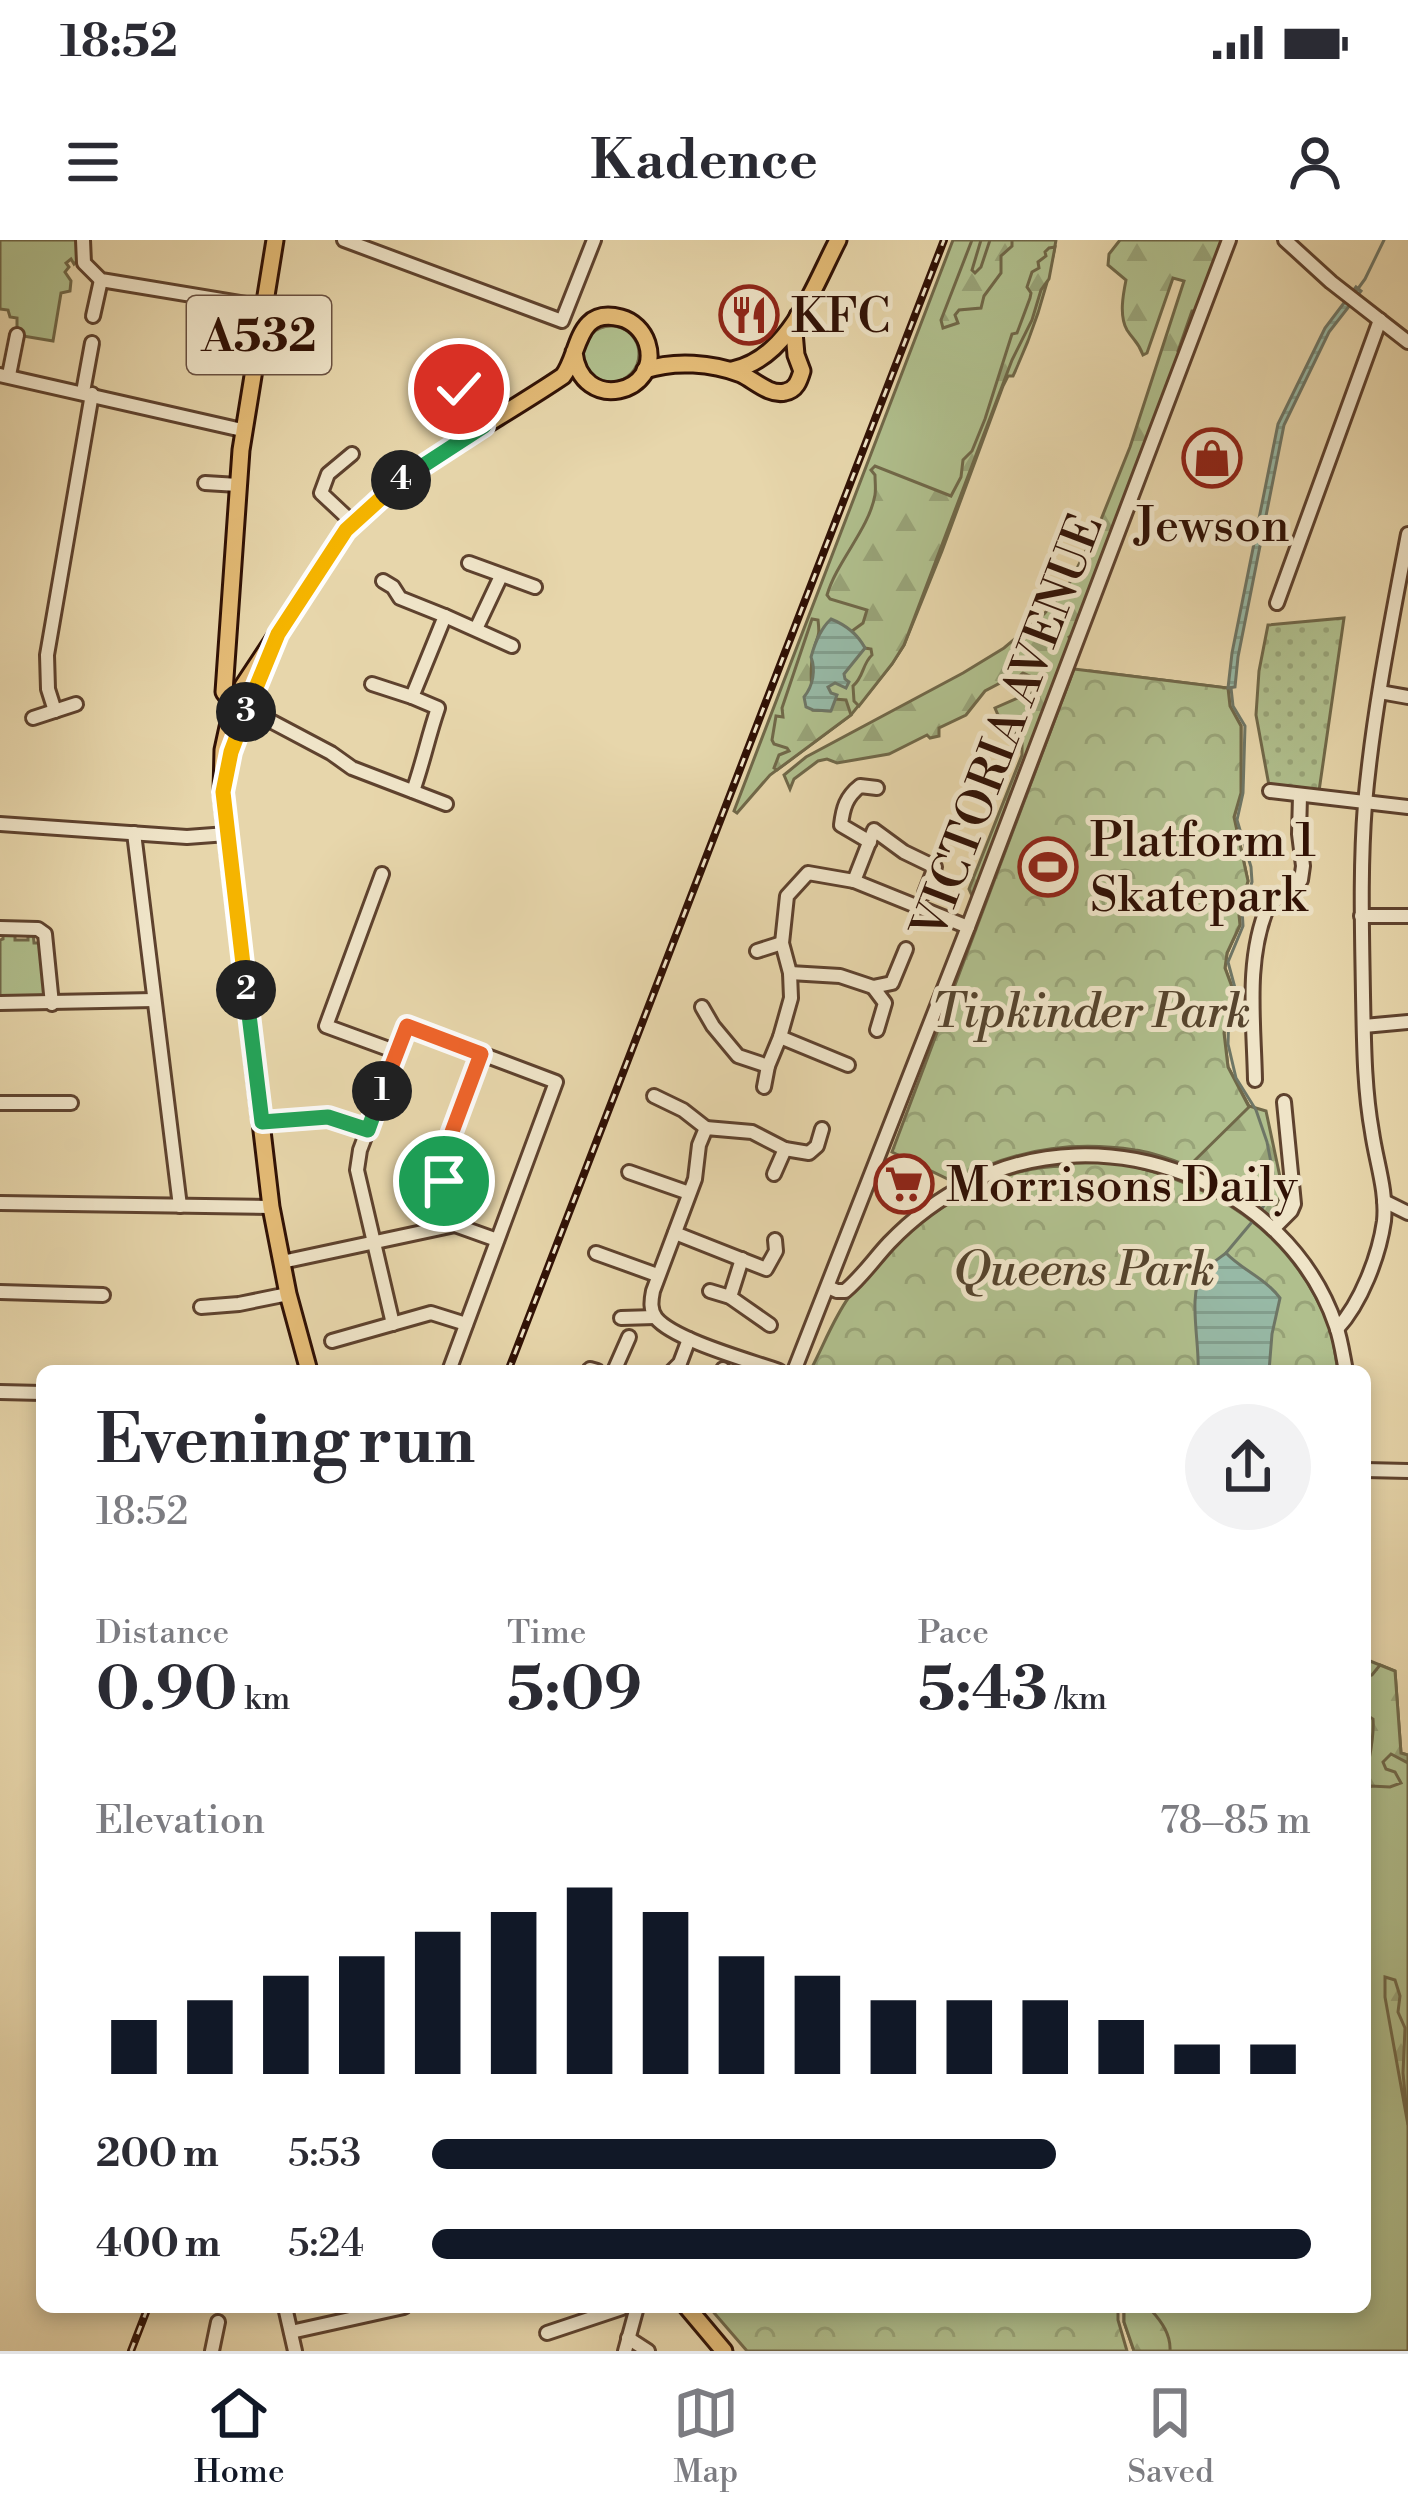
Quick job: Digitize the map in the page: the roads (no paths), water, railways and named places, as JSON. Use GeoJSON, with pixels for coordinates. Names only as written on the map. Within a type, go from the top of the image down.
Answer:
{"type":"FeatureCollection","features":[{"type":"Feature","properties":{"kind":"main road","name":"A532"},"geometry":{"type":"LineString","coordinates":[[242,708],[224,692],[225,659],[242,430],[275,240]]}},
{"type":"Feature","properties":{"kind":"main road"},"geometry":{"type":"LineString","coordinates":[[763,386],[758,376],[767,354],[798,316],[838,240]]}},
{"type":"Feature","properties":{"kind":"main road"},"geometry":{"type":"LineString","coordinates":[[729,370],[776,393],[794,388],[802,371],[794,332],[798,316]]}},
{"type":"Feature","properties":{"kind":"main road"},"geometry":{"type":"LineString","coordinates":[[225,659],[232,676],[250,688],[278,634],[353,523],[410,473],[562,376],[571,366],[583,329],[600,318],[631,322],[667,355],[688,364]]}},
{"type":"Feature","properties":{"kind":"main road"},"geometry":{"type":"LineString","coordinates":[[574,352],[580,376],[589,384],[601,390],[621,390],[645,370],[645,338]]}},
{"type":"Feature","properties":{"kind":"main road"},"geometry":{"type":"LineString","coordinates":[[645,370],[688,364],[729,370],[745,368],[767,354],[787,350],[796,355]]}},
{"type":"Feature","properties":{"kind":"main road"},"geometry":{"type":"LineString","coordinates":[[534,395],[574,383],[589,384]]}},
{"type":"Feature","properties":{"kind":"main road","name":"A532"},"geometry":{"type":"LineString","coordinates":[[250,688],[224,750],[227,834],[271,1207],[307,1365]]}},
{"type":"Feature","properties":{"kind":"main road"},"geometry":{"type":"LineString","coordinates":[[692,2313],[724,2351]]}},
{"type":"Feature","properties":{"kind":"street"},"geometry":{"type":"LineString","coordinates":[[83,240],[84,263],[101,280],[263,307]]}},
{"type":"Feature","properties":{"kind":"street"},"geometry":{"type":"LineString","coordinates":[[344,240],[562,321],[594,240]]}},
{"type":"Feature","properties":{"kind":"street","name":"VICTORIA AVENUE"},"geometry":{"type":"LineString","coordinates":[[796,1365],[1229,240]]}},
{"type":"Feature","properties":{"kind":"street"},"geometry":{"type":"LineString","coordinates":[[1285,240],[1408,342]]}},
{"type":"Feature","properties":{"kind":"street"},"geometry":{"type":"LineString","coordinates":[[93,316],[101,280]]}},
{"type":"Feature","properties":{"kind":"street"},"geometry":{"type":"LineString","coordinates":[[1277,603],[1380,320]]}},
{"type":"Feature","properties":{"kind":"street"},"geometry":{"type":"LineString","coordinates":[[17,335],[4,375],[242,430]]}},
{"type":"Feature","properties":{"kind":"street"},"geometry":{"type":"LineString","coordinates":[[55,711],[46,655],[92,344]]}},
{"type":"Feature","properties":{"kind":"street"},"geometry":{"type":"LineString","coordinates":[[459,389],[484,426]]}},
{"type":"Feature","properties":{"kind":"street"},"geometry":{"type":"LineString","coordinates":[[352,454],[328,474],[320,494],[353,523]]}},
{"type":"Feature","properties":{"kind":"street"},"geometry":{"type":"LineString","coordinates":[[205,483],[238,485]]}},
{"type":"Feature","properties":{"kind":"street"},"geometry":{"type":"LineString","coordinates":[[1337,1329],[1354,1304],[1379,1242],[1384,1201],[1369,1112],[1364,1026],[1365,802],[1408,534]]}},
{"type":"Feature","properties":{"kind":"street"},"geometry":{"type":"LineString","coordinates":[[469,563],[535,587]]}},
{"type":"Feature","properties":{"kind":"street"},"geometry":{"type":"LineString","coordinates":[[476,629],[501,576]]}},
{"type":"Feature","properties":{"kind":"street"},"geometry":{"type":"LineString","coordinates":[[383,581],[400,598],[512,646]]}},
{"type":"Feature","properties":{"kind":"street"},"geometry":{"type":"LineString","coordinates":[[412,697],[445,616]]}},
{"type":"Feature","properties":{"kind":"street"},"geometry":{"type":"LineString","coordinates":[[372,684],[444,710],[424,744],[426,756],[413,791]]}},
{"type":"Feature","properties":{"kind":"street"},"geometry":{"type":"LineString","coordinates":[[1380,692],[1408,697]]}},
{"type":"Feature","properties":{"kind":"street"},"geometry":{"type":"LineString","coordinates":[[33,718],[76,704]]}},
{"type":"Feature","properties":{"kind":"street"},"geometry":{"type":"LineString","coordinates":[[242,708],[331,752],[352,768],[446,804]]}},
{"type":"Feature","properties":{"kind":"street"},"geometry":{"type":"LineString","coordinates":[[878,788],[860,786],[850,794],[841,825],[935,867],[926,893]]}},
{"type":"Feature","properties":{"kind":"street"},"geometry":{"type":"LineString","coordinates":[[1270,791],[1408,807]]}},
{"type":"Feature","properties":{"kind":"street"},"geometry":{"type":"LineString","coordinates":[[1255,1080],[1257,950],[1268,906],[1296,887],[1303,874],[1300,796]]}},
{"type":"Feature","properties":{"kind":"street"},"geometry":{"type":"LineString","coordinates":[[0,824],[187,837],[227,834]]}},
{"type":"Feature","properties":{"kind":"street"},"geometry":{"type":"LineString","coordinates":[[134,833],[180,1206]]}},
{"type":"Feature","properties":{"kind":"street"},"geometry":{"type":"LineString","coordinates":[[854,881],[872,836]]}},
{"type":"Feature","properties":{"kind":"street"},"geometry":{"type":"LineString","coordinates":[[764,1087],[791,998],[782,943],[787,896],[808,873],[854,881],[968,927]]}},
{"type":"Feature","properties":{"kind":"street"},"geometry":{"type":"LineString","coordinates":[[382,874],[326,1025],[397,1052]]}},
{"type":"Feature","properties":{"kind":"street"},"geometry":{"type":"LineString","coordinates":[[1361,916],[1408,916]]}},
{"type":"Feature","properties":{"kind":"street"},"geometry":{"type":"LineString","coordinates":[[0,928],[38,929],[45,934],[52,1004]]}},
{"type":"Feature","properties":{"kind":"street"},"geometry":{"type":"LineString","coordinates":[[757,951],[782,943]]}},
{"type":"Feature","properties":{"kind":"street"},"geometry":{"type":"LineString","coordinates":[[873,988],[892,983],[906,950]]}},
{"type":"Feature","properties":{"kind":"street"},"geometry":{"type":"LineString","coordinates":[[790,973],[840,976],[873,988],[886,1003],[877,1030]]}},
{"type":"Feature","properties":{"kind":"street"},"geometry":{"type":"LineString","coordinates":[[0,1003],[154,1000]]}},
{"type":"Feature","properties":{"kind":"street"},"geometry":{"type":"LineString","coordinates":[[702,1007],[738,1056],[768,1066]]}},
{"type":"Feature","properties":{"kind":"street"},"geometry":{"type":"LineString","coordinates":[[1364,1026],[1408,1022]]}},
{"type":"Feature","properties":{"kind":"street"},"geometry":{"type":"LineString","coordinates":[[393,1324],[357,1170],[407,1026],[556,1082],[451,1365]]}},
{"type":"Feature","properties":{"kind":"street"},"geometry":{"type":"LineString","coordinates":[[780,1037],[848,1066]]}},
{"type":"Feature","properties":{"kind":"street"},"geometry":{"type":"LineString","coordinates":[[455,1225],[443,1156],[481,1054]]}},
{"type":"Feature","properties":{"kind":"street"},"geometry":{"type":"LineString","coordinates":[[654,1096],[706,1128],[752,1132],[785,1149],[809,1153],[817,1146],[822,1129]]}},
{"type":"Feature","properties":{"kind":"street"},"geometry":{"type":"LineString","coordinates":[[0,1102],[71,1103]]}},
{"type":"Feature","properties":{"kind":"street"},"geometry":{"type":"LineString","coordinates":[[1268,1225],[1294,1204],[1284,1102]]}},
{"type":"Feature","properties":{"kind":"street"},"geometry":{"type":"LineString","coordinates":[[262,1122],[328,1117],[368,1130]]}},
{"type":"Feature","properties":{"kind":"street"},"geometry":{"type":"LineString","coordinates":[[706,1128],[695,1179],[657,1275],[650,1306],[655,1317],[689,1339],[762,1365]]}},
{"type":"Feature","properties":{"kind":"street"},"geometry":{"type":"LineString","coordinates":[[774,1174],[785,1149]]}},
{"type":"Feature","properties":{"kind":"street"},"geometry":{"type":"LineString","coordinates":[[828,1287],[845,1291],[908,1224],[951,1193],[994,1172],[1045,1159],[1099,1155],[1146,1162],[1205,1182],[1268,1225],[1319,1290],[1337,1329],[1345,1365]]}},
{"type":"Feature","properties":{"kind":"street"},"geometry":{"type":"LineString","coordinates":[[629,1172],[689,1193]]}},
{"type":"Feature","properties":{"kind":"street"},"geometry":{"type":"LineString","coordinates":[[1384,1201],[1408,1213]]}},
{"type":"Feature","properties":{"kind":"street"},"geometry":{"type":"LineString","coordinates":[[0,1203],[271,1207]]}},
{"type":"Feature","properties":{"kind":"street"},"geometry":{"type":"LineString","coordinates":[[282,1262],[455,1225],[497,1240]]}},
{"type":"Feature","properties":{"kind":"street"},"geometry":{"type":"LineString","coordinates":[[675,1233],[766,1269],[776,1251],[775,1240]]}},
{"type":"Feature","properties":{"kind":"street"},"geometry":{"type":"LineString","coordinates":[[596,1252],[657,1275]]}},
{"type":"Feature","properties":{"kind":"street"},"geometry":{"type":"LineString","coordinates":[[730,1297],[742,1259]]}},
{"type":"Feature","properties":{"kind":"street"},"geometry":{"type":"LineString","coordinates":[[710,1291],[730,1297],[770,1325]]}},
{"type":"Feature","properties":{"kind":"street"},"geometry":{"type":"LineString","coordinates":[[0,1292],[87,1301],[103,1295]]}},
{"type":"Feature","properties":{"kind":"street"},"geometry":{"type":"LineString","coordinates":[[201,1307],[288,1294]]}},
{"type":"Feature","properties":{"kind":"street"},"geometry":{"type":"LineString","coordinates":[[332,1341],[436,1313],[466,1324]]}},
{"type":"Feature","properties":{"kind":"street"},"geometry":{"type":"LineString","coordinates":[[621,1318],[655,1317]]}},
{"type":"Feature","properties":{"kind":"street"},"geometry":{"type":"LineString","coordinates":[[617,1365],[629,1337]]}},
{"type":"Feature","properties":{"kind":"street"},"geometry":{"type":"LineString","coordinates":[[678,1365],[689,1339]]}},
{"type":"Feature","properties":{"kind":"street"},"geometry":{"type":"LineString","coordinates":[[0,1392],[36,1393]]}},
{"type":"Feature","properties":{"kind":"street"},"geometry":{"type":"LineString","coordinates":[[1371,1470],[1408,1471]]}},
{"type":"Feature","properties":{"kind":"street"},"geometry":{"type":"LineString","coordinates":[[286,2313],[295,2351]]}},
{"type":"Feature","properties":{"kind":"street"},"geometry":{"type":"LineString","coordinates":[[291,2332],[377,2313]]}},
{"type":"Feature","properties":{"kind":"street"},"geometry":{"type":"LineString","coordinates":[[547,2332],[606,2313]]}},
{"type":"Feature","properties":{"kind":"street"},"geometry":{"type":"LineString","coordinates":[[625,2313],[632,2323]]}},
{"type":"Feature","properties":{"kind":"street"},"geometry":{"type":"LineString","coordinates":[[635,2313],[627,2345],[648,2351]]}},
{"type":"Feature","properties":{"kind":"street"},"geometry":{"type":"LineString","coordinates":[[212,2351],[218,2322]]}},
{"type":"Feature","properties":{"kind":"waterway"},"geometry":{"type":"LineString","coordinates":[[1357,290],[1384,240]]}},
{"type":"Feature","properties":{"kind":"waterway"},"geometry":{"type":"LineString","coordinates":[[1231,688],[1233,706],[1245,726],[1243,793],[1237,820],[1252,882],[1242,909],[1243,926],[1228,962],[1235,988],[1228,1044],[1236,1078],[1256,1110],[1273,1173],[1272,1192],[1258,1215]]}},
{"type":"Feature","properties":{"kind":"waterway"},"geometry":{"type":"LineString","coordinates":[[1226,1253],[1252,1222]]}},
{"type":"Feature","properties":{"kind":"railway"},"geometry":{"type":"LineString","coordinates":[[510,1365],[944,240]]}},
{"type":"Feature","properties":{"kind":"railway"},"geometry":{"type":"LineString","coordinates":[[131,2351],[146,2313]]}},
{"type":"Feature","properties":{"kind":"place","name":"KFC"},"geometry":{"type":"Point","coordinates":[749,315]}},
{"type":"Feature","properties":{"kind":"place","name":"Jewson"},"geometry":{"type":"Point","coordinates":[1212,458]}},
{"type":"Feature","properties":{"kind":"place","name":"Platform 1 Skatepark"},"geometry":{"type":"Point","coordinates":[1048,867]}},
{"type":"Feature","properties":{"kind":"place","name":"Morrisons Daily"},"geometry":{"type":"Point","coordinates":[904,1184]}},
{"type":"Feature","properties":{"kind":"park label","name":"Tipkinder Park"},"geometry":{"type":"Point","coordinates":[1091,1010]}},
{"type":"Feature","properties":{"kind":"park label","name":"Queens Park"},"geometry":{"type":"Point","coordinates":[1084,1268]}}]}
